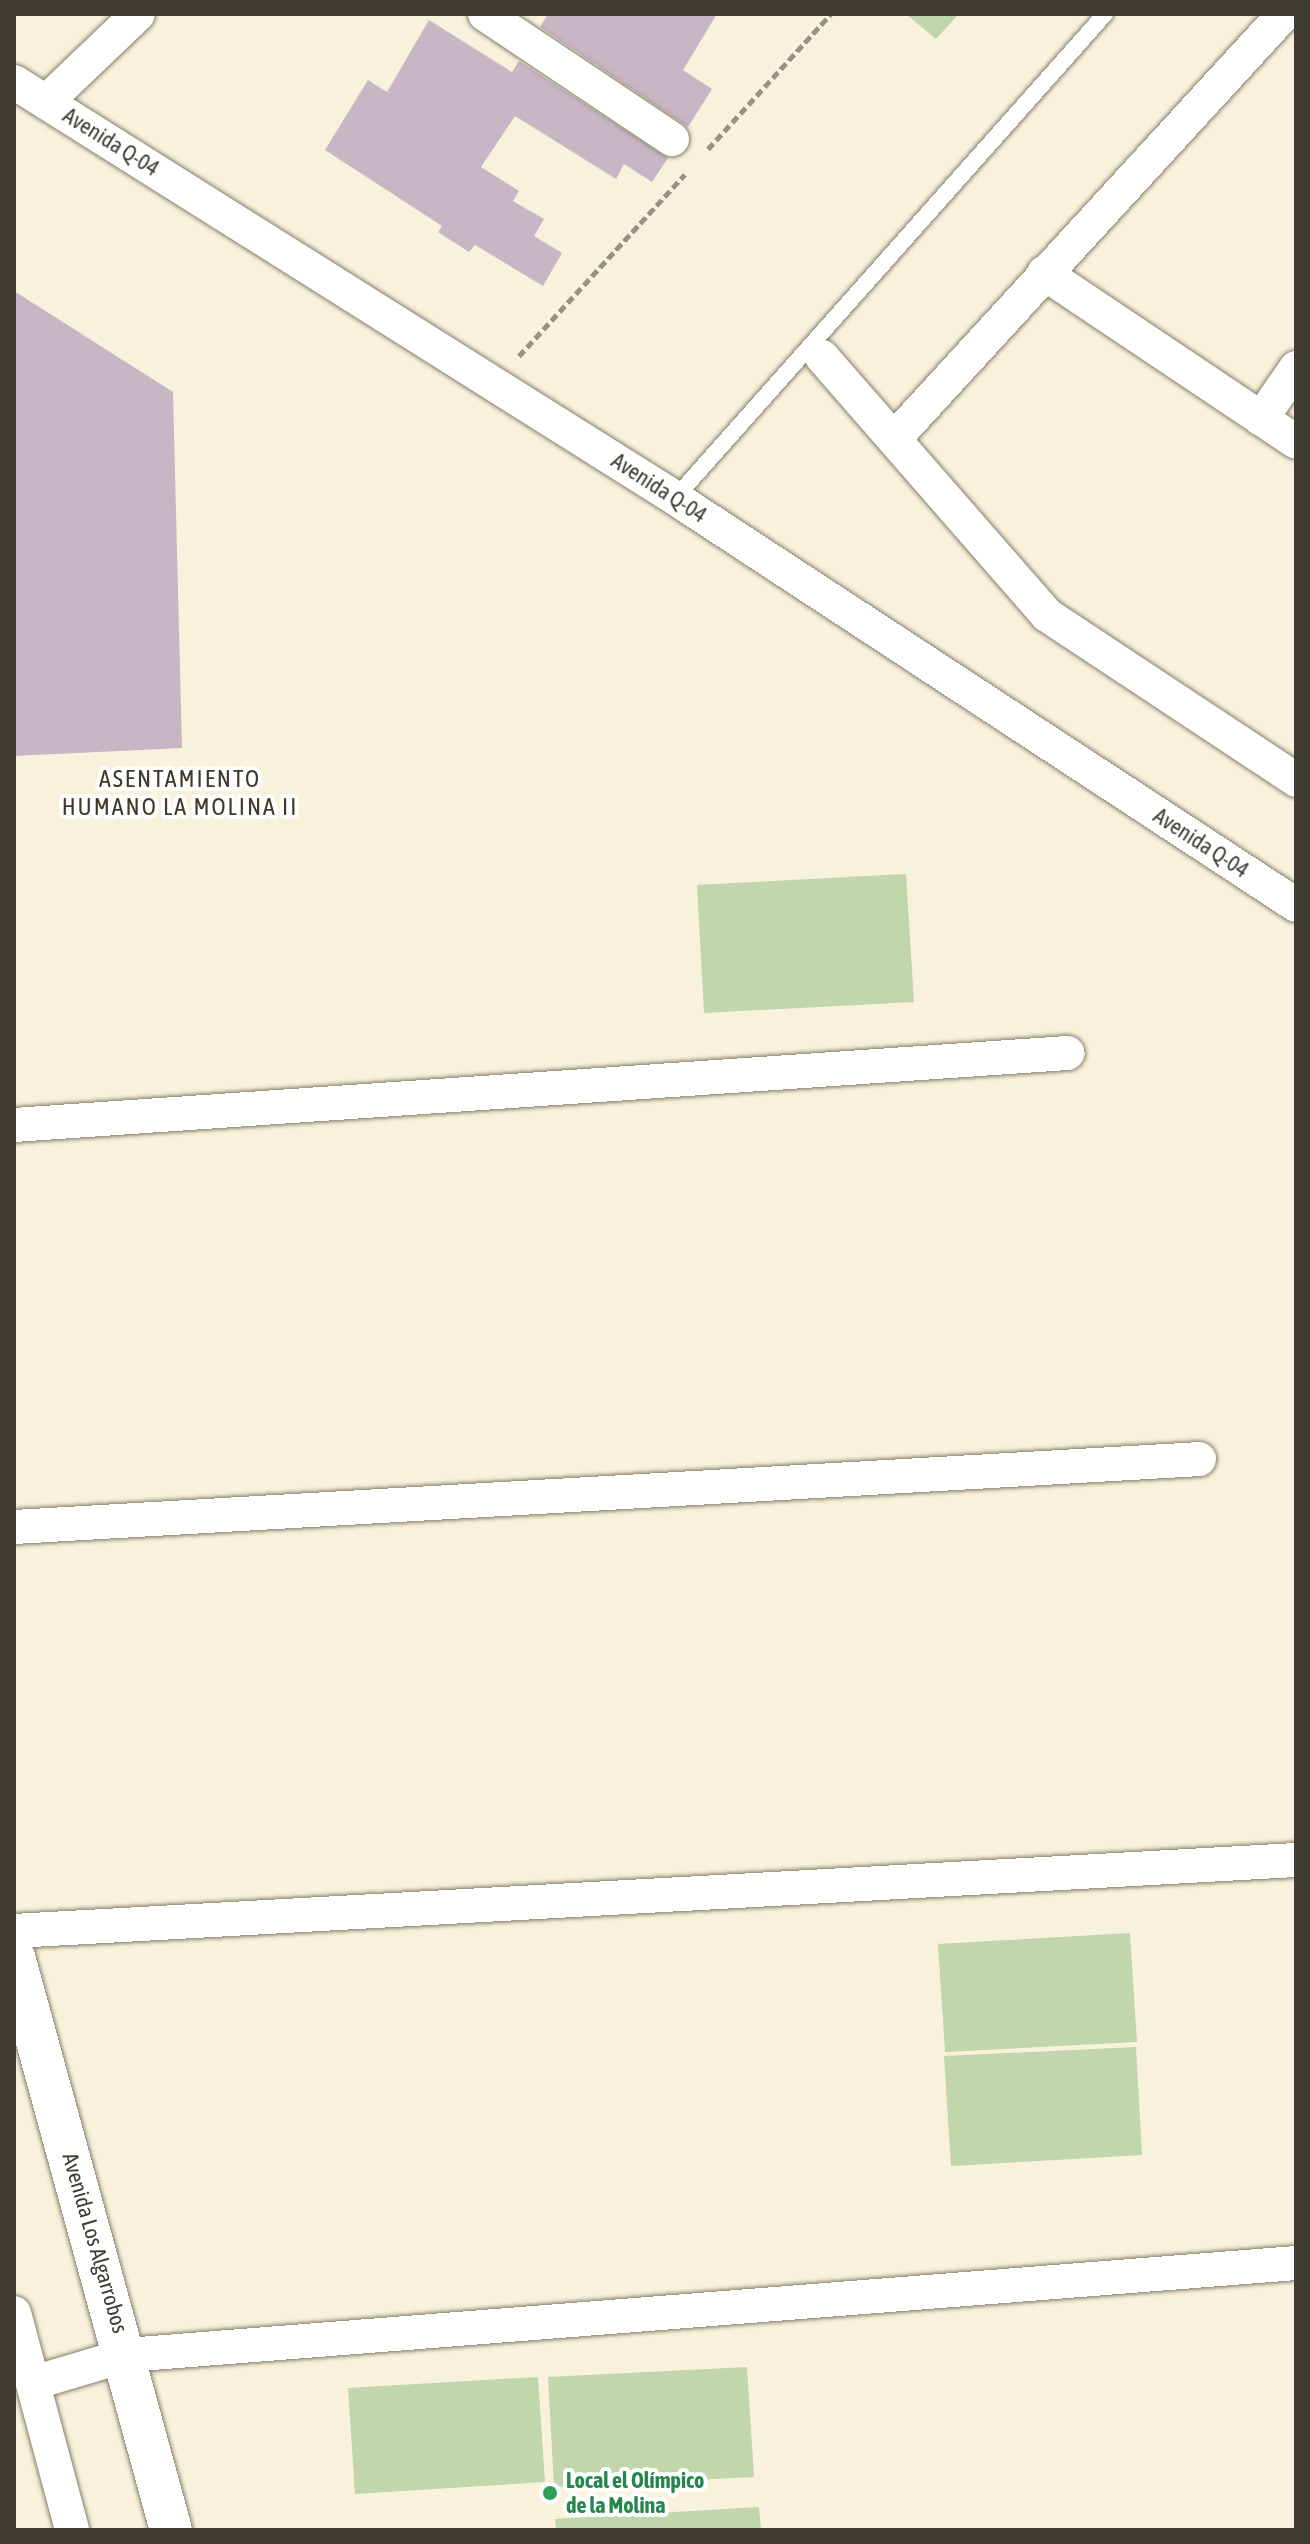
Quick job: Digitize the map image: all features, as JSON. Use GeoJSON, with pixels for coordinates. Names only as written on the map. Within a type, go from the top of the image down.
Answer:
{"type":"FeatureCollection","features":[{"type":"Feature","properties":{"kind":"street"},"geometry":{"type":"LineString","coordinates":[[46,102],[138,14]]}},
{"type":"Feature","properties":{"kind":"street"},"geometry":{"type":"LineString","coordinates":[[485,14],[672,139]]}},
{"type":"Feature","properties":{"kind":"street"},"geometry":{"type":"LineString","coordinates":[[894,439],[1044,273],[1286,22]]}},
{"type":"Feature","properties":{"kind":"street","name":"Avenida Q-04"},"geometry":{"type":"LineString","coordinates":[[14,82],[675,498],[1296,905]]}},
{"type":"Feature","properties":{"kind":"street"},"geometry":{"type":"LineString","coordinates":[[1044,273],[1296,442]]}},
{"type":"Feature","properties":{"kind":"street"},"geometry":{"type":"LineString","coordinates":[[822,357],[1047,615],[1296,780]]}},
{"type":"Feature","properties":{"kind":"street"},"geometry":{"type":"LineString","coordinates":[[1261,419],[1296,368]]}},
{"type":"Feature","properties":{"kind":"street"},"geometry":{"type":"LineString","coordinates":[[14,1125],[1068,1053]]}},
{"type":"Feature","properties":{"kind":"street"},"geometry":{"type":"LineString","coordinates":[[14,1527],[1199,1459]]}},
{"type":"Feature","properties":{"kind":"street"},"geometry":{"type":"LineString","coordinates":[[14,1931],[1296,1860]]}},
{"type":"Feature","properties":{"kind":"street","name":"Avenida Los Algarrobos"},"geometry":{"type":"LineString","coordinates":[[14,1957],[127,2355],[171,2530]]}},
{"type":"Feature","properties":{"kind":"street"},"geometry":{"type":"LineString","coordinates":[[33,2383],[127,2355],[1296,2263]]}},
{"type":"Feature","properties":{"kind":"street"},"geometry":{"type":"LineString","coordinates":[[14,2313],[72,2530]]}},
{"type":"Feature","properties":{"kind":"lane"},"geometry":{"type":"LineString","coordinates":[[675,498],[1105,14]]}},
{"type":"Feature","properties":{"kind":"path"},"geometry":{"type":"LineString","coordinates":[[704,154],[831,14]]}},
{"type":"Feature","properties":{"kind":"path"},"geometry":{"type":"LineString","coordinates":[[494,384],[693,166]]}},
{"type":"Feature","properties":{"kind":"green space"},"geometry":{"type":"Polygon","coordinates":[[[906,14],[959,14],[936,39],[906,14]]]}},
{"type":"Feature","properties":{"kind":"green space"},"geometry":{"type":"Polygon","coordinates":[[[906,874],[914,1002],[704,1013],[697,885],[906,874]]]}},
{"type":"Feature","properties":{"kind":"green space"},"geometry":{"type":"Polygon","coordinates":[[[1130,1933],[1137,2042],[945,2052],[938,1944],[1130,1933]]]}},
{"type":"Feature","properties":{"kind":"green space"},"geometry":{"type":"Polygon","coordinates":[[[1136,2047],[1142,2155],[951,2166],[944,2056],[1136,2047]]]}},
{"type":"Feature","properties":{"kind":"green space"},"geometry":{"type":"Polygon","coordinates":[[[747,2367],[754,2477],[554,2487],[548,2377],[747,2367]]]}},
{"type":"Feature","properties":{"kind":"green space"},"geometry":{"type":"Polygon","coordinates":[[[538,2377],[545,2482],[355,2494],[348,2388],[538,2377]]]}},
{"type":"Feature","properties":{"kind":"green space"},"geometry":{"type":"Polygon","coordinates":[[[759,2507],[761,2530],[556,2530],[555,2519],[759,2507]]]}},
{"type":"Feature","properties":{"kind":"building"},"geometry":{"type":"Polygon","coordinates":[[[548,14],[717,14],[683,70],[712,89],[688,127],[540,27],[548,14]]]}},
{"type":"Feature","properties":{"kind":"building"},"geometry":{"type":"Polygon","coordinates":[[[429,20],[512,72],[519,61],[668,158],[652,182],[624,164],[616,179],[515,116],[481,167],[519,191],[513,201],[544,219],[534,236],[562,253],[543,286],[475,245],[469,252],[438,232],[442,226],[325,150],[368,80],[387,92],[429,20]]]}},
{"type":"Feature","properties":{"kind":"building"},"geometry":{"type":"Polygon","coordinates":[[[14,291],[173,392],[182,748],[14,756],[14,291]]]}},
{"type":"Feature","properties":{"kind":"place","name":"Local el Olímpico de la Molina"},"geometry":{"type":"Point","coordinates":[550,2493]}},
{"type":"Feature","properties":{"kind":"district","name":"ASENTAMIENTO HUMANO LA MOLINA II"},"geometry":{"type":"Point","coordinates":[180,793]}}]}
